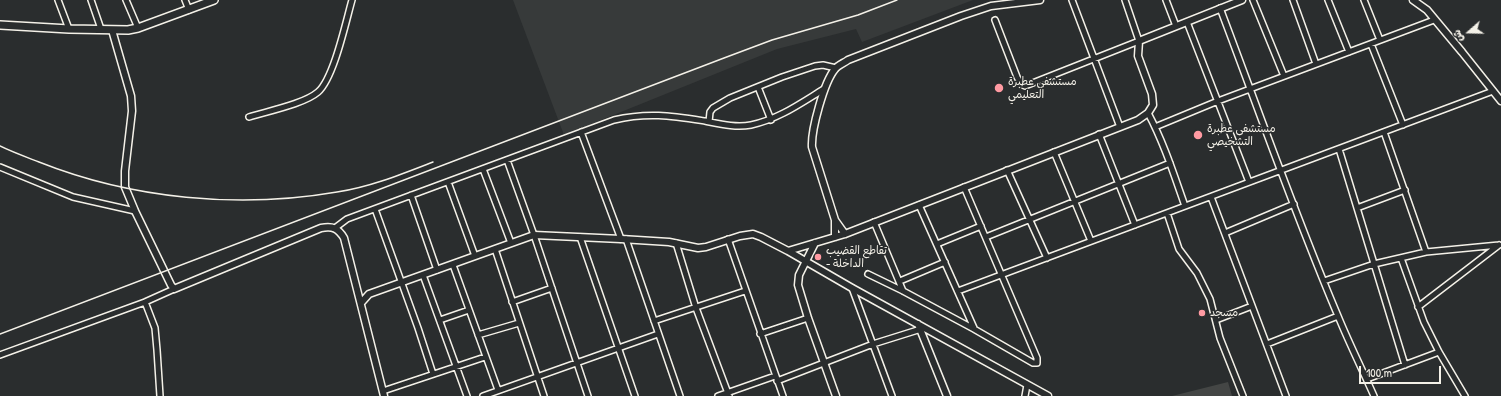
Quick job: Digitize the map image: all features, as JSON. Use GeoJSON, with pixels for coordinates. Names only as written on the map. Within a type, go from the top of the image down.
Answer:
{"type":"FeatureCollection","features":[{"type":"Feature","properties":{"kind":"main road"},"geometry":{"type":"LineString","coordinates":[[0,25],[112,30],[138,28],[214,0]]}},
{"type":"Feature","properties":{"kind":"street"},"geometry":{"type":"LineString","coordinates":[[58,0],[69,29]]}},
{"type":"Feature","properties":{"kind":"street"},"geometry":{"type":"LineString","coordinates":[[91,0],[101,29]]}},
{"type":"Feature","properties":{"kind":"street"},"geometry":{"type":"LineString","coordinates":[[126,0],[138,28]]}},
{"type":"Feature","properties":{"kind":"street"},"geometry":{"type":"LineString","coordinates":[[185,0],[189,10]]}},
{"type":"Feature","properties":{"kind":"street"},"geometry":{"type":"LineString","coordinates":[[249,117],[304,100],[319,92],[336,60],[352,0]]}},
{"type":"Feature","properties":{"kind":"street"},"geometry":{"type":"LineString","coordinates":[[835,237],[835,220],[812,147],[811,138],[824,89],[830,76],[836,68],[848,60],[961,16],[991,6],[1040,0]]}},
{"type":"Feature","properties":{"kind":"street"},"geometry":{"type":"LineString","coordinates":[[1072,0],[1120,127]]}},
{"type":"Feature","properties":{"kind":"street"},"geometry":{"type":"LineString","coordinates":[[788,251],[845,234],[1138,120],[1148,113],[1153,105],[1152,94],[1138,56],[1139,41],[1125,0]]}},
{"type":"Feature","properties":{"kind":"street"},"geometry":{"type":"LineString","coordinates":[[1166,0],[1176,26]]}},
{"type":"Feature","properties":{"kind":"street"},"geometry":{"type":"LineString","coordinates":[[995,20],[1017,77],[1021,84],[1025,86],[1242,0]]}},
{"type":"Feature","properties":{"kind":"street"},"geometry":{"type":"LineString","coordinates":[[1253,0],[1284,76]]}},
{"type":"Feature","properties":{"kind":"street"},"geometry":{"type":"LineString","coordinates":[[1293,0],[1316,64]]}},
{"type":"Feature","properties":{"kind":"street"},"geometry":{"type":"LineString","coordinates":[[1328,0],[1349,52]]}},
{"type":"Feature","properties":{"kind":"street"},"geometry":{"type":"LineString","coordinates":[[1364,0],[1380,40]]}},
{"type":"Feature","properties":{"kind":"street"},"geometry":{"type":"LineString","coordinates":[[1412,0],[1427,10],[1501,101]]}},
{"type":"Feature","properties":{"kind":"street"},"geometry":{"type":"LineString","coordinates":[[1220,8],[1280,171],[1338,316],[1374,396]]}},
{"type":"Feature","properties":{"kind":"street"},"geometry":{"type":"LineString","coordinates":[[1155,127],[1218,101],[1434,20]]}},
{"type":"Feature","properties":{"kind":"street"},"geometry":{"type":"LineString","coordinates":[[1187,22],[1249,182]]}},
{"type":"Feature","properties":{"kind":"street"},"geometry":{"type":"LineString","coordinates":[[112,30],[131,96],[131,122],[127,151],[125,187],[135,211],[174,289]]}},
{"type":"Feature","properties":{"kind":"street"},"geometry":{"type":"LineString","coordinates":[[1371,44],[1403,125]]}},
{"type":"Feature","properties":{"kind":"street"},"geometry":{"type":"LineString","coordinates":[[709,122],[710,112],[718,104],[814,66],[836,68]]}},
{"type":"Feature","properties":{"kind":"street"},"geometry":{"type":"LineString","coordinates":[[758,87],[771,120]]}},
{"type":"Feature","properties":{"kind":"street"},"geometry":{"type":"LineString","coordinates":[[335,228],[347,218],[411,196],[614,120],[646,114],[669,115],[730,126],[749,125],[771,120],[824,89]]}},
{"type":"Feature","properties":{"kind":"street"},"geometry":{"type":"LineString","coordinates":[[958,291],[1493,91]]}},
{"type":"Feature","properties":{"kind":"street"},"geometry":{"type":"LineString","coordinates":[[1148,113],[1170,163],[1185,206]]}},
{"type":"Feature","properties":{"kind":"street"},"geometry":{"type":"LineString","coordinates":[[581,132],[624,239],[680,396]]}},
{"type":"Feature","properties":{"kind":"street"},"geometry":{"type":"LineString","coordinates":[[1384,132],[1426,252]]}},
{"type":"Feature","properties":{"kind":"street"},"geometry":{"type":"LineString","coordinates":[[1099,134],[1135,225]]}},
{"type":"Feature","properties":{"kind":"street"},"geometry":{"type":"LineString","coordinates":[[1339,149],[1405,365]]}},
{"type":"Feature","properties":{"kind":"street"},"geometry":{"type":"LineString","coordinates":[[1054,152],[1091,241]]}},
{"type":"Feature","properties":{"kind":"street"},"geometry":{"type":"LineString","coordinates":[[507,160],[588,396]]}},
{"type":"Feature","properties":{"kind":"street"},"geometry":{"type":"LineString","coordinates":[[986,237],[1170,163]]}},
{"type":"Feature","properties":{"kind":"street"},"geometry":{"type":"LineString","coordinates":[[0,167],[73,197],[135,211]]}},
{"type":"Feature","properties":{"kind":"street"},"geometry":{"type":"LineString","coordinates":[[483,169],[511,243]]}},
{"type":"Feature","properties":{"kind":"street"},"geometry":{"type":"LineString","coordinates":[[1008,170],[1047,258]]}},
{"type":"Feature","properties":{"kind":"street"},"geometry":{"type":"LineString","coordinates":[[448,182],[475,256]]}},
{"type":"Feature","properties":{"kind":"street"},"geometry":{"type":"LineString","coordinates":[[868,274],[974,329],[1033,363],[1037,363],[1037,358],[964,187]]}},
{"type":"Feature","properties":{"kind":"street"},"geometry":{"type":"LineString","coordinates":[[1357,208],[1405,190]]}},
{"type":"Feature","properties":{"kind":"street"},"geometry":{"type":"LineString","coordinates":[[411,196],[438,270]]}},
{"type":"Feature","properties":{"kind":"street"},"geometry":{"type":"LineString","coordinates":[[1211,196],[1286,396]]}},
{"type":"Feature","properties":{"kind":"street"},"geometry":{"type":"LineString","coordinates":[[1225,233],[1294,204]]}},
{"type":"Feature","properties":{"kind":"street"},"geometry":{"type":"LineString","coordinates":[[919,205],[974,329]]}},
{"type":"Feature","properties":{"kind":"street"},"geometry":{"type":"LineString","coordinates":[[375,209],[402,282],[433,374]]}},
{"type":"Feature","properties":{"kind":"street"},"geometry":{"type":"LineString","coordinates":[[1168,213],[1173,234],[1179,248],[1197,273],[1210,299],[1220,338],[1243,396]]}},
{"type":"Feature","properties":{"kind":"street"},"geometry":{"type":"LineString","coordinates":[[835,220],[845,234]]}},
{"type":"Feature","properties":{"kind":"street"},"geometry":{"type":"LineString","coordinates":[[874,222],[903,291]]}},
{"type":"Feature","properties":{"kind":"street"},"geometry":{"type":"LineString","coordinates":[[937,244],[981,226]]}},
{"type":"Feature","properties":{"kind":"street"},"geometry":{"type":"LineString","coordinates":[[0,355],[145,302],[321,228],[329,227],[335,228],[344,238],[384,394],[433,374],[485,357]]}},
{"type":"Feature","properties":{"kind":"street"},"geometry":{"type":"LineString","coordinates":[[361,303],[369,294],[534,235],[676,243],[698,248],[706,247],[728,239],[753,234],[788,251],[920,326],[1048,396]]}},
{"type":"Feature","properties":{"kind":"street"},"geometry":{"type":"LineString","coordinates":[[580,237],[635,396]]}},
{"type":"Feature","properties":{"kind":"street"},"geometry":{"type":"LineString","coordinates":[[728,239],[760,334],[783,396]]}},
{"type":"Feature","properties":{"kind":"street"},"geometry":{"type":"LineString","coordinates":[[676,243],[696,308],[728,394]]}},
{"type":"Feature","properties":{"kind":"street"},"geometry":{"type":"LineString","coordinates":[[815,243],[798,279],[808,318],[836,396]]}},
{"type":"Feature","properties":{"kind":"street"},"geometry":{"type":"LineString","coordinates":[[1324,281],[1374,264],[1426,252],[1500,244]]}},
{"type":"Feature","properties":{"kind":"street"},"geometry":{"type":"LineString","coordinates":[[1418,307],[1500,244]]}},
{"type":"Feature","properties":{"kind":"street"},"geometry":{"type":"LineString","coordinates":[[495,249],[544,396]]}},
{"type":"Feature","properties":{"kind":"street"},"geometry":{"type":"LineString","coordinates":[[1401,258],[1418,307],[1439,352],[1464,396]]}},
{"type":"Feature","properties":{"kind":"street"},"geometry":{"type":"LineString","coordinates":[[900,281],[945,262]]}},
{"type":"Feature","properties":{"kind":"street"},"geometry":{"type":"LineString","coordinates":[[453,265],[498,390]]}},
{"type":"Feature","properties":{"kind":"street"},"geometry":{"type":"LineString","coordinates":[[423,275],[467,396]]}},
{"type":"Feature","properties":{"kind":"street"},"geometry":{"type":"LineString","coordinates":[[512,302],[552,288]]}},
{"type":"Feature","properties":{"kind":"street"},"geometry":{"type":"LineString","coordinates":[[852,288],[892,396]]}},
{"type":"Feature","properties":{"kind":"street"},"geometry":{"type":"LineString","coordinates":[[357,290],[369,294]]}},
{"type":"Feature","properties":{"kind":"street"},"geometry":{"type":"LineString","coordinates":[[654,322],[745,291]]}},
{"type":"Feature","properties":{"kind":"street"},"geometry":{"type":"LineString","coordinates":[[145,302],[155,328],[158,350],[160,396]]}},
{"type":"Feature","properties":{"kind":"street"},"geometry":{"type":"LineString","coordinates":[[1216,320],[1252,306]]}},
{"type":"Feature","properties":{"kind":"street"},"geometry":{"type":"LineString","coordinates":[[440,320],[469,310]]}},
{"type":"Feature","properties":{"kind":"street"},"geometry":{"type":"LineString","coordinates":[[1267,344],[1338,316]]}},
{"type":"Feature","properties":{"kind":"street"},"geometry":{"type":"LineString","coordinates":[[760,334],[808,318]]}},
{"type":"Feature","properties":{"kind":"street"},"geometry":{"type":"LineString","coordinates":[[478,335],[519,323]]}},
{"type":"Feature","properties":{"kind":"street"},"geometry":{"type":"LineString","coordinates":[[718,396],[824,363],[920,326]]}},
{"type":"Feature","properties":{"kind":"street"},"geometry":{"type":"LineString","coordinates":[[920,326],[947,396]]}},
{"type":"Feature","properties":{"kind":"street"},"geometry":{"type":"LineString","coordinates":[[483,396],[658,334]]}},
{"type":"Feature","properties":{"kind":"street"},"geometry":{"type":"LineString","coordinates":[[1367,379],[1439,352]]}},
{"type":"Feature","properties":{"kind":"street"},"geometry":{"type":"LineString","coordinates":[[1024,396],[1027,385]]}},
{"type":"Feature","properties":{"kind":"shaded area"},"geometry":{"type":"Polygon","coordinates":[[[513,0],[973,0],[862,42],[856,29],[777,49],[564,135],[513,0]]]}},
{"type":"Feature","properties":{"kind":"shaded area"},"geometry":{"type":"Polygon","coordinates":[[[1228,382],[1232,396],[1172,396],[1228,382]]]}},
{"type":"Feature","properties":{"kind":"railway"},"geometry":{"type":"LineString","coordinates":[[0,334],[772,40],[858,15],[897,0]]}},
{"type":"Feature","properties":{"kind":"railway"},"geometry":{"type":"LineString","coordinates":[[0,146],[74,175],[111,185],[148,192],[224,200],[262,200],[300,197],[349,190],[374,183],[433,162]]}},
{"type":"Feature","properties":{"kind":"place","name":"مستشفى عطبرة التعليمي"},"geometry":{"type":"Point","coordinates":[999,88]}},
{"type":"Feature","properties":{"kind":"place","name":"مستشفى عطبرة التشخيصي"},"geometry":{"type":"Point","coordinates":[1198,135]}},
{"type":"Feature","properties":{"kind":"place","name":"تقاطع القضيب - الداخلة"},"geometry":{"type":"Point","coordinates":[818,257]}},
{"type":"Feature","properties":{"kind":"place","name":"مسجد"},"geometry":{"type":"Point","coordinates":[1202,313]}}]}
